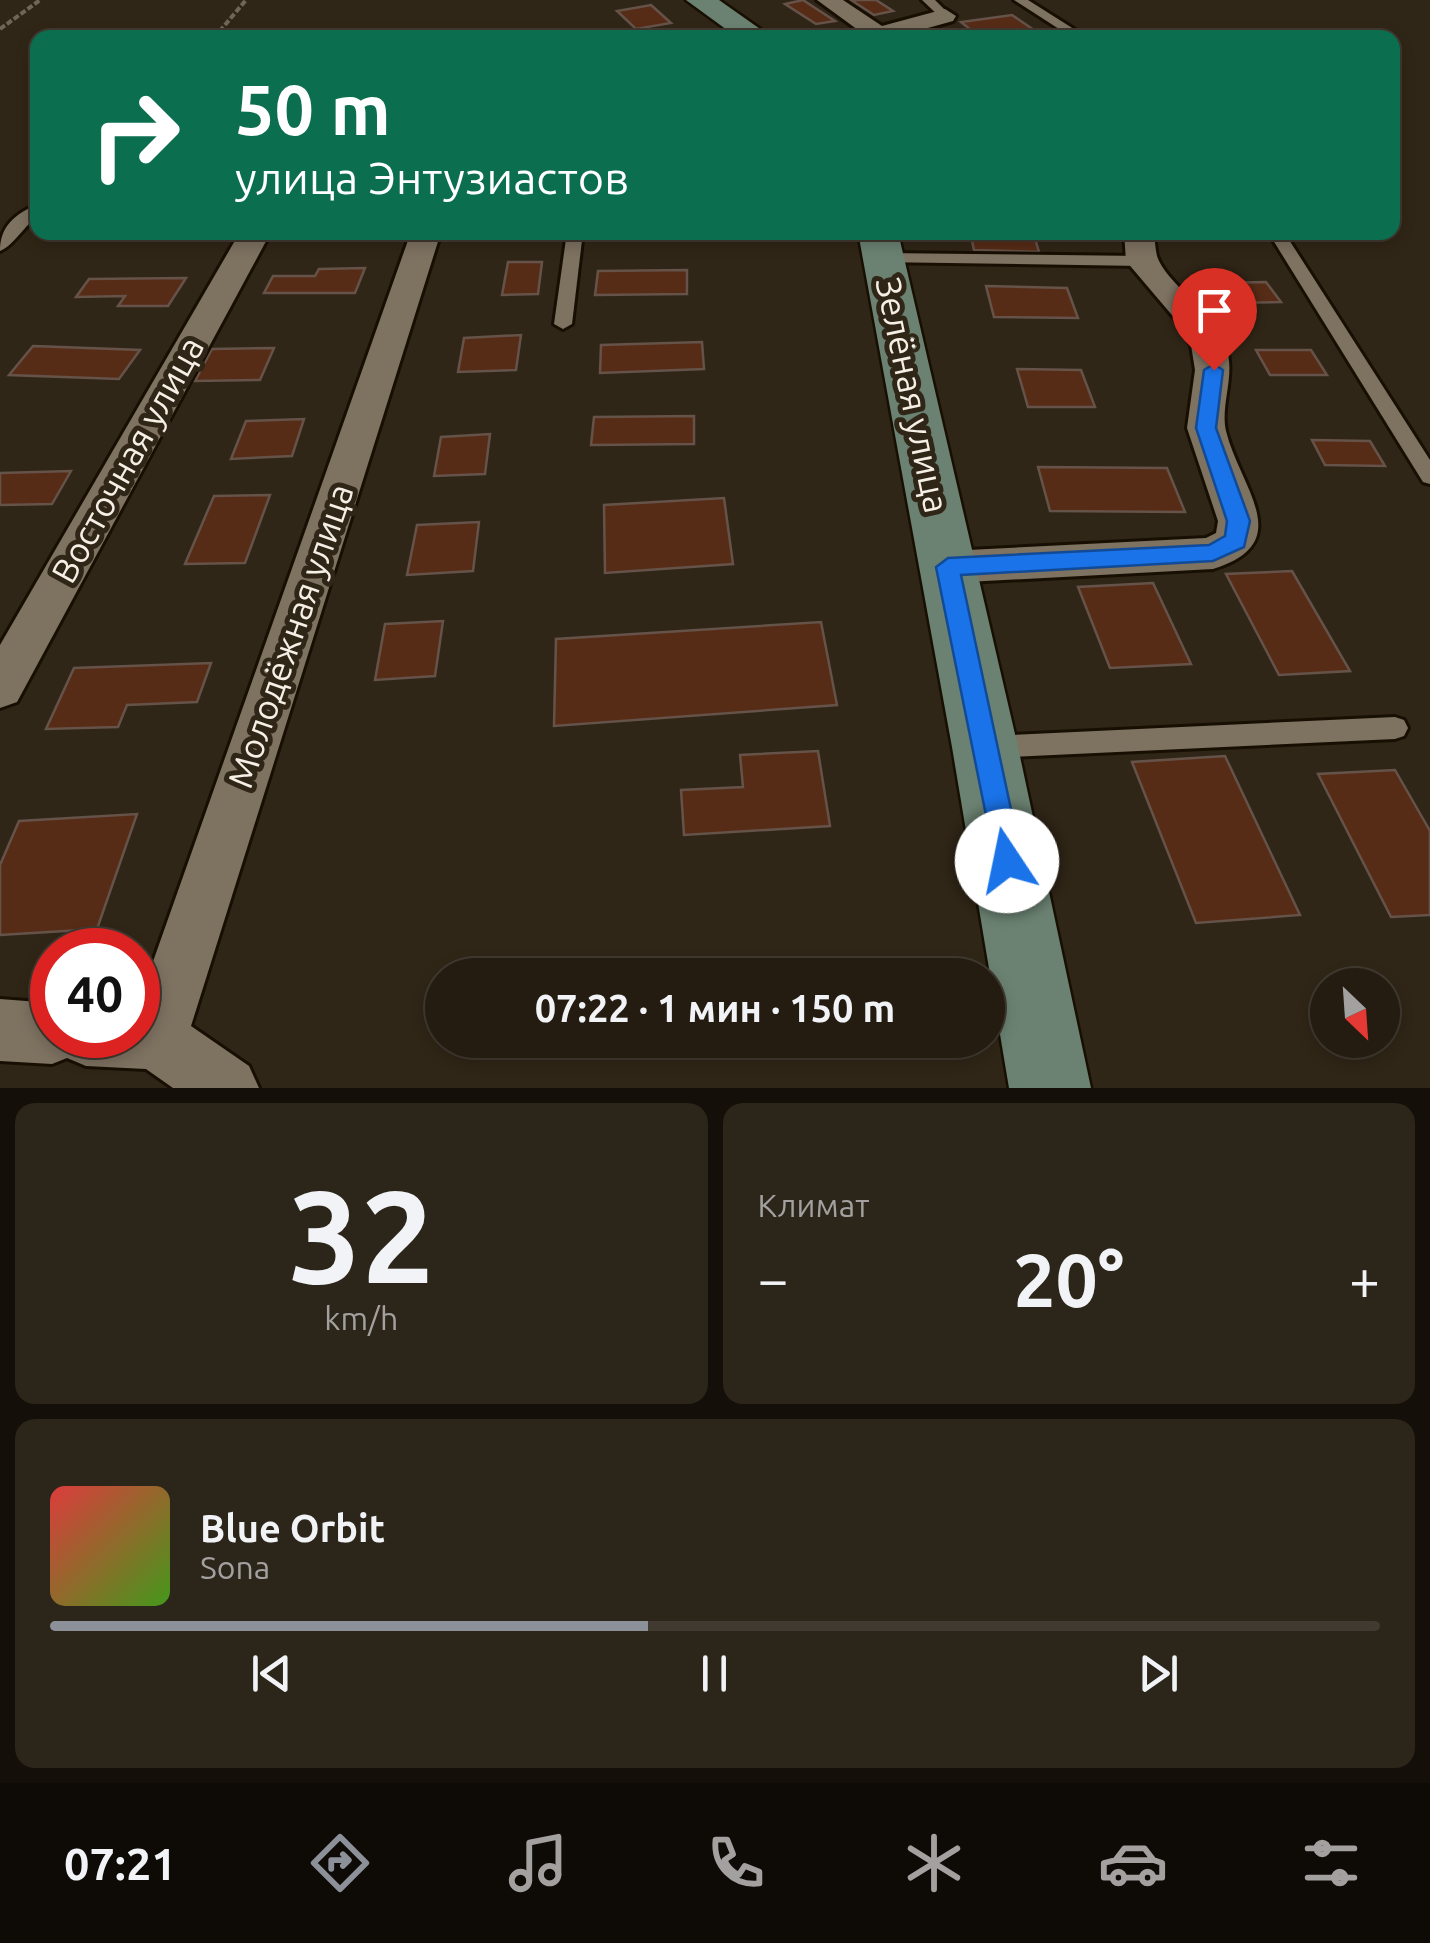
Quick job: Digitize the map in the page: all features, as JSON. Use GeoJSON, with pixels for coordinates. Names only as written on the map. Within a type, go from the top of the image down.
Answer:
{"type":"FeatureCollection","features":[{"type":"Feature","properties":{"kind":"street"},"geometry":{"type":"LineString","coordinates":[[700,0],[747,30]]}},
{"type":"Feature","properties":{"kind":"street"},"geometry":{"type":"LineString","coordinates":[[828,0],[873,30]]}},
{"type":"Feature","properties":{"kind":"street"},"geometry":{"type":"LineString","coordinates":[[888,30],[936,8]]}},
{"type":"Feature","properties":{"kind":"street","name":"Восточная улица"},"geometry":{"type":"LineString","coordinates":[[0,688],[252,240]]}},
{"type":"Feature","properties":{"kind":"street","name":"Молодёжная улица"},"geometry":{"type":"LineString","coordinates":[[160,1027],[423,240]]}},
{"type":"Feature","properties":{"kind":"street","name":"Зелёная улица"},"geometry":{"type":"LineString","coordinates":[[881,245],[985,747],[1050,1088]]}},
{"type":"Feature","properties":{"kind":"street"},"geometry":{"type":"LineString","coordinates":[[948,567],[1213,553],[1236,541],[1238,521],[1206,428],[1214,370],[1208,346],[1140,247]]}},
{"type":"Feature","properties":{"kind":"street"},"geometry":{"type":"LineString","coordinates":[[0,1030],[30,1032]]}},
{"type":"Feature","properties":{"kind":"street"},"geometry":{"type":"LineString","coordinates":[[160,1042],[227,1088]]}},
{"type":"Feature","properties":{"kind":"lane"},"geometry":{"type":"LineString","coordinates":[[1020,0],[1069,30]]}},
{"type":"Feature","properties":{"kind":"lane"},"geometry":{"type":"LineString","coordinates":[[0,246],[30,215]]}},
{"type":"Feature","properties":{"kind":"lane"},"geometry":{"type":"LineString","coordinates":[[563,324],[574,240]]}},
{"type":"Feature","properties":{"kind":"lane"},"geometry":{"type":"LineString","coordinates":[[1281,240],[1430,477]]}},
{"type":"Feature","properties":{"kind":"lane"},"geometry":{"type":"LineString","coordinates":[[881,245],[1140,247]]}},
{"type":"Feature","properties":{"kind":"lane"},"geometry":{"type":"LineString","coordinates":[[985,747],[1395,728]]}},
{"type":"Feature","properties":{"kind":"path"},"geometry":{"type":"LineString","coordinates":[[0,28],[40,0]]}},
{"type":"Feature","properties":{"kind":"path"},"geometry":{"type":"LineString","coordinates":[[221,30],[246,0]]}},
{"type":"Feature","properties":{"kind":"building"},"geometry":{"type":"Polygon","coordinates":[[[803,0],[835,21],[816,24],[785,4],[803,0]]]}},
{"type":"Feature","properties":{"kind":"building"},"geometry":{"type":"Polygon","coordinates":[[[851,0],[876,0],[893,11],[874,15],[851,0]]]}},
{"type":"Feature","properties":{"kind":"building"},"geometry":{"type":"Polygon","coordinates":[[[651,5],[671,23],[636,29],[617,11],[651,5]]]}},
{"type":"Feature","properties":{"kind":"building"},"geometry":{"type":"Polygon","coordinates":[[[1012,15],[1034,30],[971,30],[961,22],[1012,15]]]}},
{"type":"Feature","properties":{"kind":"building"},"geometry":{"type":"Polygon","coordinates":[[[972,240],[1035,240],[1039,252],[974,250],[972,240]]]}},
{"type":"Feature","properties":{"kind":"building"},"geometry":{"type":"Polygon","coordinates":[[[508,262],[542,262],[538,294],[502,295],[508,262]]]}},
{"type":"Feature","properties":{"kind":"building"},"geometry":{"type":"Polygon","coordinates":[[[365,268],[355,293],[264,293],[273,276],[315,276],[319,269],[365,268]]]}},
{"type":"Feature","properties":{"kind":"building"},"geometry":{"type":"Polygon","coordinates":[[[687,270],[687,294],[595,295],[598,271],[687,270]]]}},
{"type":"Feature","properties":{"kind":"building"},"geometry":{"type":"Polygon","coordinates":[[[186,278],[168,306],[118,306],[125,296],[76,297],[89,279],[186,278]]]}},
{"type":"Feature","properties":{"kind":"building"},"geometry":{"type":"Polygon","coordinates":[[[1266,282],[1281,302],[1233,303],[1219,283],[1266,282]]]}},
{"type":"Feature","properties":{"kind":"building"},"geometry":{"type":"Polygon","coordinates":[[[986,286],[1067,288],[1078,318],[994,317],[986,286]]]}},
{"type":"Feature","properties":{"kind":"building"},"geometry":{"type":"Polygon","coordinates":[[[521,335],[516,370],[458,372],[464,338],[521,335]]]}},
{"type":"Feature","properties":{"kind":"building"},"geometry":{"type":"Polygon","coordinates":[[[702,342],[704,369],[600,373],[601,345],[702,342]]]}},
{"type":"Feature","properties":{"kind":"building"},"geometry":{"type":"Polygon","coordinates":[[[33,346],[140,350],[119,379],[9,375],[33,346]]]}},
{"type":"Feature","properties":{"kind":"building"},"geometry":{"type":"Polygon","coordinates":[[[274,348],[260,380],[195,381],[212,349],[274,348]]]}},
{"type":"Feature","properties":{"kind":"building"},"geometry":{"type":"Polygon","coordinates":[[[1256,350],[1311,350],[1327,375],[1270,375],[1256,350]]]}},
{"type":"Feature","properties":{"kind":"building"},"geometry":{"type":"Polygon","coordinates":[[[1017,369],[1081,370],[1095,407],[1028,407],[1017,369]]]}},
{"type":"Feature","properties":{"kind":"building"},"geometry":{"type":"Polygon","coordinates":[[[694,416],[694,444],[591,445],[594,417],[694,416]]]}},
{"type":"Feature","properties":{"kind":"building"},"geometry":{"type":"Polygon","coordinates":[[[304,419],[292,456],[231,459],[246,421],[304,419]]]}},
{"type":"Feature","properties":{"kind":"building"},"geometry":{"type":"Polygon","coordinates":[[[490,434],[485,474],[434,476],[441,437],[490,434]]]}},
{"type":"Feature","properties":{"kind":"building"},"geometry":{"type":"Polygon","coordinates":[[[1312,440],[1370,441],[1385,466],[1325,465],[1312,440]]]}},
{"type":"Feature","properties":{"kind":"building"},"geometry":{"type":"Polygon","coordinates":[[[1038,467],[1167,468],[1185,512],[1050,511],[1038,467]]]}},
{"type":"Feature","properties":{"kind":"building"},"geometry":{"type":"Polygon","coordinates":[[[71,471],[52,504],[0,505],[0,473],[71,471]]]}},
{"type":"Feature","properties":{"kind":"building"},"geometry":{"type":"Polygon","coordinates":[[[270,495],[245,563],[185,564],[214,496],[270,495]]]}},
{"type":"Feature","properties":{"kind":"building"},"geometry":{"type":"Polygon","coordinates":[[[724,498],[733,564],[605,573],[604,505],[724,498]]]}},
{"type":"Feature","properties":{"kind":"building"},"geometry":{"type":"Polygon","coordinates":[[[479,522],[473,571],[407,575],[417,525],[479,522]]]}},
{"type":"Feature","properties":{"kind":"building"},"geometry":{"type":"Polygon","coordinates":[[[1292,571],[1350,671],[1279,675],[1226,574],[1292,571]]]}},
{"type":"Feature","properties":{"kind":"building"},"geometry":{"type":"Polygon","coordinates":[[[1153,583],[1191,664],[1110,668],[1078,587],[1153,583]]]}},
{"type":"Feature","properties":{"kind":"building"},"geometry":{"type":"Polygon","coordinates":[[[443,621],[435,676],[375,680],[385,624],[443,621]]]}},
{"type":"Feature","properties":{"kind":"building"},"geometry":{"type":"Polygon","coordinates":[[[821,622],[837,705],[554,726],[556,639],[821,622]]]}},
{"type":"Feature","properties":{"kind":"building"},"geometry":{"type":"Polygon","coordinates":[[[211,663],[197,702],[127,705],[118,727],[46,729],[74,668],[211,663]]]}},
{"type":"Feature","properties":{"kind":"building"},"geometry":{"type":"Polygon","coordinates":[[[818,751],[830,826],[684,835],[681,790],[743,787],[740,755],[818,751]]]}},
{"type":"Feature","properties":{"kind":"building"},"geometry":{"type":"Polygon","coordinates":[[[1225,756],[1300,915],[1196,923],[1132,762],[1225,756]]]}},
{"type":"Feature","properties":{"kind":"building"},"geometry":{"type":"Polygon","coordinates":[[[1395,770],[1430,831],[1430,915],[1391,917],[1318,774],[1395,770]]]}},
{"type":"Feature","properties":{"kind":"building"},"geometry":{"type":"Polygon","coordinates":[[[137,814],[97,928],[30,928],[30,933],[0,935],[0,865],[19,821],[137,814]]]}},
{"type":"Feature","properties":{"kind":"route"},"geometry":{"type":"LineString","coordinates":[[1007,861],[948,567],[1213,553],[1236,541],[1238,521],[1206,428],[1214,370]]}}]}
